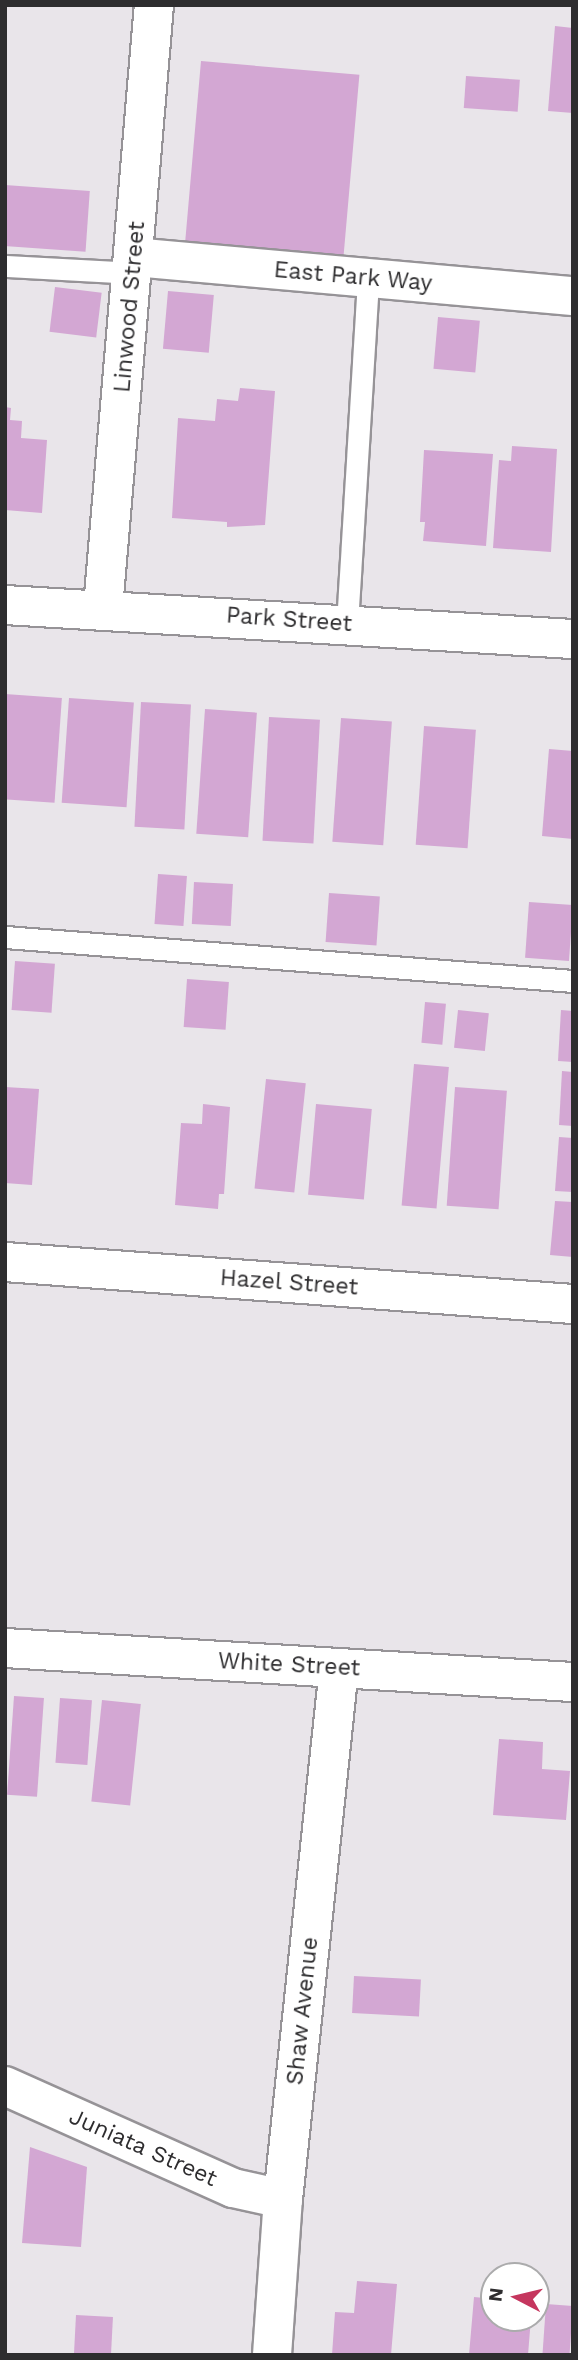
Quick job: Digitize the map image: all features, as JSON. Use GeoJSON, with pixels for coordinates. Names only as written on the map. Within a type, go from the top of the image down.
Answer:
{"type":"FeatureCollection","features":[{"type":"Feature","properties":{"kind":"street","name":"Linwood Street"},"geometry":{"type":"LineString","coordinates":[[103,608],[154,5]]}},
{"type":"Feature","properties":{"kind":"street","name":"East Park Way"},"geometry":{"type":"LineString","coordinates":[[134,265],[368,278],[573,296]]}},
{"type":"Feature","properties":{"kind":"street","name":"Park Street"},"geometry":{"type":"LineString","coordinates":[[5,604],[573,639]]}},
{"type":"Feature","properties":{"kind":"street","name":"Hazel Street"},"geometry":{"type":"LineString","coordinates":[[5,1262],[573,1304]]}},
{"type":"Feature","properties":{"kind":"street","name":"White Street"},"geometry":{"type":"LineString","coordinates":[[5,1648],[573,1682]]}},
{"type":"Feature","properties":{"kind":"street","name":"Shaw Avenue"},"geometry":{"type":"LineString","coordinates":[[272,2355],[283,2199],[338,1668]]}},
{"type":"Feature","properties":{"kind":"street","name":"Juniata Street"},"geometry":{"type":"LineString","coordinates":[[5,2086],[233,2188],[283,2199]]}},
{"type":"Feature","properties":{"kind":"lane"},"geometry":{"type":"LineString","coordinates":[[5,266],[134,265]]}},
{"type":"Feature","properties":{"kind":"lane"},"geometry":{"type":"LineString","coordinates":[[347,624],[368,278]]}},
{"type":"Feature","properties":{"kind":"lane"},"geometry":{"type":"LineString","coordinates":[[5,937],[573,981]]}},
{"type":"Feature","properties":{"kind":"building"},"geometry":{"type":"Polygon","coordinates":[[[555,26],[573,28],[573,113],[548,111],[555,26]]]}},
{"type":"Feature","properties":{"kind":"building"},"geometry":{"type":"Polygon","coordinates":[[[201,61],[359,75],[343,263],[185,249],[201,61]]]}},
{"type":"Feature","properties":{"kind":"building"},"geometry":{"type":"Polygon","coordinates":[[[466,76],[520,80],[518,112],[464,108],[466,76]]]}},
{"type":"Feature","properties":{"kind":"building"},"geometry":{"type":"Polygon","coordinates":[[[5,185],[90,191],[86,252],[5,246],[5,185]]]}},
{"type":"Feature","properties":{"kind":"building"},"geometry":{"type":"Polygon","coordinates":[[[55,287],[102,293],[96,337],[50,332],[55,287]]]}},
{"type":"Feature","properties":{"kind":"building"},"geometry":{"type":"Polygon","coordinates":[[[168,291],[214,295],[209,353],[163,349],[168,291]]]}},
{"type":"Feature","properties":{"kind":"building"},"geometry":{"type":"Polygon","coordinates":[[[438,317],[480,321],[475,372],[433,369],[438,317]]]}},
{"type":"Feature","properties":{"kind":"building"},"geometry":{"type":"Polygon","coordinates":[[[240,388],[275,391],[265,525],[227,527],[227,522],[172,518],[178,418],[215,421],[217,399],[238,401],[240,388]]]}},
{"type":"Feature","properties":{"kind":"building"},"geometry":{"type":"Polygon","coordinates":[[[5,407],[11,408],[10,420],[22,421],[21,438],[47,440],[42,513],[5,510],[5,407]]]}},
{"type":"Feature","properties":{"kind":"building"},"geometry":{"type":"Polygon","coordinates":[[[512,446],[557,449],[551,552],[493,548],[499,460],[511,461],[512,446]]]}},
{"type":"Feature","properties":{"kind":"building"},"geometry":{"type":"Polygon","coordinates":[[[424,450],[493,454],[486,546],[423,541],[425,522],[420,522],[424,450]]]}},
{"type":"Feature","properties":{"kind":"building"},"geometry":{"type":"Polygon","coordinates":[[[5,694],[62,698],[55,803],[5,799],[5,694]]]}},
{"type":"Feature","properties":{"kind":"building"},"geometry":{"type":"Polygon","coordinates":[[[69,698],[134,703],[127,807],[62,803],[69,698]]]}},
{"type":"Feature","properties":{"kind":"building"},"geometry":{"type":"Polygon","coordinates":[[[141,702],[191,705],[184,829],[134,827],[141,702]]]}},
{"type":"Feature","properties":{"kind":"building"},"geometry":{"type":"Polygon","coordinates":[[[205,709],[257,713],[248,837],[196,834],[205,709]]]}},
{"type":"Feature","properties":{"kind":"building"},"geometry":{"type":"Polygon","coordinates":[[[269,717],[320,720],[313,843],[263,841],[269,717]]]}},
{"type":"Feature","properties":{"kind":"building"},"geometry":{"type":"Polygon","coordinates":[[[341,718],[392,722],[383,845],[332,842],[341,718]]]}},
{"type":"Feature","properties":{"kind":"building"},"geometry":{"type":"Polygon","coordinates":[[[424,726],[476,730],[468,848],[416,845],[424,726]]]}},
{"type":"Feature","properties":{"kind":"building"},"geometry":{"type":"Polygon","coordinates":[[[549,749],[573,751],[573,839],[542,836],[549,749]]]}},
{"type":"Feature","properties":{"kind":"building"},"geometry":{"type":"Polygon","coordinates":[[[158,874],[187,876],[183,926],[155,924],[158,874]]]}},
{"type":"Feature","properties":{"kind":"building"},"geometry":{"type":"Polygon","coordinates":[[[194,882],[233,884],[231,926],[192,924],[194,882]]]}},
{"type":"Feature","properties":{"kind":"building"},"geometry":{"type":"Polygon","coordinates":[[[329,893],[380,897],[376,945],[326,942],[329,893]]]}},
{"type":"Feature","properties":{"kind":"building"},"geometry":{"type":"Polygon","coordinates":[[[529,902],[573,905],[569,961],[525,958],[529,902]]]}},
{"type":"Feature","properties":{"kind":"building"},"geometry":{"type":"Polygon","coordinates":[[[15,961],[55,964],[51,1013],[12,1010],[15,961]]]}},
{"type":"Feature","properties":{"kind":"building"},"geometry":{"type":"Polygon","coordinates":[[[187,979],[229,982],[226,1030],[184,1027],[187,979]]]}},
{"type":"Feature","properties":{"kind":"building"},"geometry":{"type":"Polygon","coordinates":[[[425,1002],[446,1004],[442,1045],[421,1043],[425,1002]]]}},
{"type":"Feature","properties":{"kind":"building"},"geometry":{"type":"Polygon","coordinates":[[[458,1010],[489,1013],[485,1051],[454,1048],[458,1010]]]}},
{"type":"Feature","properties":{"kind":"building"},"geometry":{"type":"Polygon","coordinates":[[[561,1010],[573,1011],[573,1062],[558,1061],[561,1010]]]}},
{"type":"Feature","properties":{"kind":"building"},"geometry":{"type":"Polygon","coordinates":[[[414,1064],[449,1067],[436,1209],[402,1205],[414,1064]]]}},
{"type":"Feature","properties":{"kind":"building"},"geometry":{"type":"Polygon","coordinates":[[[562,1071],[573,1072],[573,1126],[559,1125],[562,1071]]]}},
{"type":"Feature","properties":{"kind":"building"},"geometry":{"type":"Polygon","coordinates":[[[266,1079],[306,1083],[294,1193],[255,1188],[266,1079]]]}},
{"type":"Feature","properties":{"kind":"building"},"geometry":{"type":"Polygon","coordinates":[[[5,1087],[39,1089],[32,1185],[5,1183],[5,1087]]]}},
{"type":"Feature","properties":{"kind":"building"},"geometry":{"type":"Polygon","coordinates":[[[455,1087],[507,1091],[499,1209],[447,1206],[455,1087]]]}},
{"type":"Feature","properties":{"kind":"building"},"geometry":{"type":"Polygon","coordinates":[[[203,1104],[230,1107],[224,1194],[219,1194],[218,1209],[175,1205],[181,1123],[202,1124],[203,1104]]]}},
{"type":"Feature","properties":{"kind":"building"},"geometry":{"type":"Polygon","coordinates":[[[316,1104],[372,1109],[364,1200],[308,1195],[316,1104]]]}},
{"type":"Feature","properties":{"kind":"building"},"geometry":{"type":"Polygon","coordinates":[[[559,1137],[573,1138],[573,1192],[555,1191],[559,1137]]]}},
{"type":"Feature","properties":{"kind":"building"},"geometry":{"type":"Polygon","coordinates":[[[555,1201],[573,1202],[573,1257],[550,1255],[555,1201]]]}},
{"type":"Feature","properties":{"kind":"building"},"geometry":{"type":"Polygon","coordinates":[[[14,1696],[44,1698],[37,1797],[7,1795],[14,1696]]]}},
{"type":"Feature","properties":{"kind":"building"},"geometry":{"type":"Polygon","coordinates":[[[60,1698],[92,1700],[87,1765],[55,1763],[60,1698]]]}},
{"type":"Feature","properties":{"kind":"building"},"geometry":{"type":"Polygon","coordinates":[[[102,1700],[141,1704],[130,1806],[91,1801],[102,1700]]]}},
{"type":"Feature","properties":{"kind":"building"},"geometry":{"type":"Polygon","coordinates":[[[499,1739],[543,1742],[542,1769],[570,1771],[566,1820],[493,1815],[499,1739]]]}},
{"type":"Feature","properties":{"kind":"building"},"geometry":{"type":"Polygon","coordinates":[[[354,1976],[421,1980],[419,2016],[352,2013],[354,1976]]]}},
{"type":"Feature","properties":{"kind":"building"},"geometry":{"type":"Polygon","coordinates":[[[30,2147],[87,2167],[81,2247],[22,2243],[30,2147]]]}},
{"type":"Feature","properties":{"kind":"building"},"geometry":{"type":"Polygon","coordinates":[[[357,2281],[397,2284],[391,2355],[332,2355],[335,2312],[354,2313],[357,2281]]]}},
{"type":"Feature","properties":{"kind":"building"},"geometry":{"type":"Polygon","coordinates":[[[474,2297],[480,2298],[480,2332],[530,2332],[528,2355],[469,2355],[474,2297]]]}},
{"type":"Feature","properties":{"kind":"building"},"geometry":{"type":"Polygon","coordinates":[[[550,2304],[573,2306],[569,2355],[542,2355],[544,2332],[550,2332],[550,2304]]]}},
{"type":"Feature","properties":{"kind":"building"},"geometry":{"type":"Polygon","coordinates":[[[76,2315],[113,2317],[111,2355],[74,2355],[76,2315]]]}}]}
